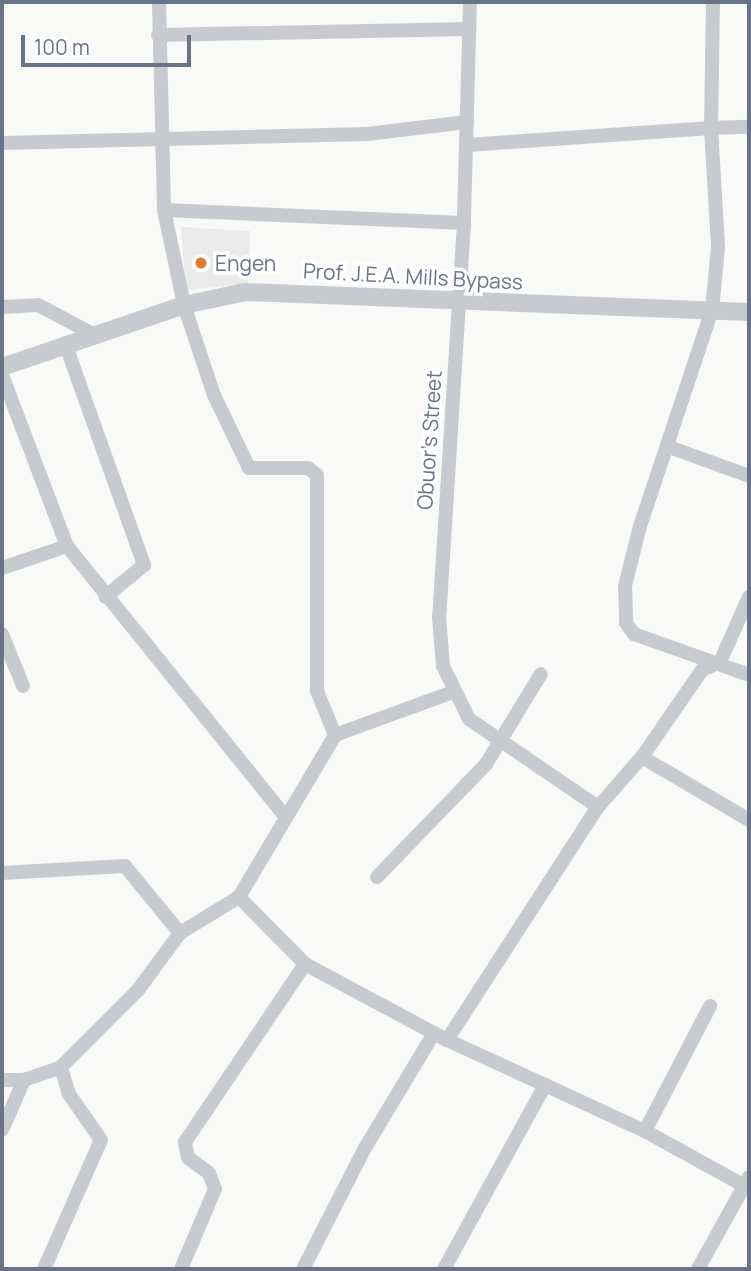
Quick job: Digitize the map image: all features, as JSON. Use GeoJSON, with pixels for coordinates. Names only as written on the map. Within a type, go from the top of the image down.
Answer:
{"type":"FeatureCollection","features":[{"type":"Feature","properties":{"kind":"street"},"geometry":{"type":"LineString","coordinates":[[159,2],[164,210],[184,305],[214,395],[249,468],[308,467],[317,475],[317,691],[335,735]]}},
{"type":"Feature","properties":{"kind":"street","name":"Obuor’s Street"},"geometry":{"type":"LineString","coordinates":[[470,2],[464,223],[439,617],[453,692],[469,719],[501,745],[598,807]]}},
{"type":"Feature","properties":{"kind":"street"},"geometry":{"type":"LineString","coordinates":[[713,2],[711,128],[718,247],[712,310],[634,550],[626,623],[634,635],[720,662],[749,675]]}},
{"type":"Feature","properties":{"kind":"street"},"geometry":{"type":"LineString","coordinates":[[158,35],[469,29]]}},
{"type":"Feature","properties":{"kind":"street"},"geometry":{"type":"LineString","coordinates":[[2,143],[367,134],[467,122]]}},
{"type":"Feature","properties":{"kind":"street"},"geometry":{"type":"LineString","coordinates":[[467,145],[749,127]]}},
{"type":"Feature","properties":{"kind":"street"},"geometry":{"type":"LineString","coordinates":[[164,210],[464,223]]}},
{"type":"Feature","properties":{"kind":"street","name":"Prof. J.E.A. Mills Bypass"},"geometry":{"type":"LineString","coordinates":[[2,367],[65,343],[184,305],[245,292],[749,312]]}},
{"type":"Feature","properties":{"kind":"street"},"geometry":{"type":"LineString","coordinates":[[2,307],[38,305],[95,335]]}},
{"type":"Feature","properties":{"kind":"street"},"geometry":{"type":"LineString","coordinates":[[65,343],[144,565],[105,597]]}},
{"type":"Feature","properties":{"kind":"street"},"geometry":{"type":"LineString","coordinates":[[2,375],[67,546],[105,597],[284,815]]}},
{"type":"Feature","properties":{"kind":"street"},"geometry":{"type":"LineString","coordinates":[[669,447],[749,476]]}},
{"type":"Feature","properties":{"kind":"street"},"geometry":{"type":"LineString","coordinates":[[2,568],[67,546]]}},
{"type":"Feature","properties":{"kind":"street"},"geometry":{"type":"LineString","coordinates":[[447,1040],[598,807],[642,757],[702,670],[720,662],[749,597]]}},
{"type":"Feature","properties":{"kind":"street"},"geometry":{"type":"LineString","coordinates":[[2,634],[23,687]]}},
{"type":"Feature","properties":{"kind":"street"},"geometry":{"type":"LineString","coordinates":[[377,877],[501,745],[541,674]]}},
{"type":"Feature","properties":{"kind":"street"},"geometry":{"type":"LineString","coordinates":[[2,1080],[24,1080],[61,1067],[138,990],[180,933],[239,897],[284,815],[335,735],[453,692]]}},
{"type":"Feature","properties":{"kind":"street"},"geometry":{"type":"LineString","coordinates":[[642,757],[749,820]]}},
{"type":"Feature","properties":{"kind":"street"},"geometry":{"type":"LineString","coordinates":[[2,873],[125,866],[180,933]]}},
{"type":"Feature","properties":{"kind":"street"},"geometry":{"type":"LineString","coordinates":[[239,897],[305,964],[447,1040],[645,1131],[746,1181],[698,1269]]}},
{"type":"Feature","properties":{"kind":"street"},"geometry":{"type":"LineString","coordinates":[[181,1269],[215,1189],[209,1172],[184,1151],[185,1142],[305,964]]}},
{"type":"Feature","properties":{"kind":"street"},"geometry":{"type":"LineString","coordinates":[[645,1131],[710,1006]]}},
{"type":"Feature","properties":{"kind":"street"},"geometry":{"type":"LineString","coordinates":[[303,1269],[365,1148],[434,1033]]}},
{"type":"Feature","properties":{"kind":"street"},"geometry":{"type":"LineString","coordinates":[[44,1269],[100,1140],[69,1094],[61,1067]]}},
{"type":"Feature","properties":{"kind":"street"},"geometry":{"type":"LineString","coordinates":[[2,1130],[24,1080]]}},
{"type":"Feature","properties":{"kind":"street"},"geometry":{"type":"LineString","coordinates":[[443,1269],[545,1085]]}},
{"type":"Feature","properties":{"kind":"shaded area"},"geometry":{"type":"Polygon","coordinates":[[[181,227],[250,231],[248,284],[186,290],[181,227]]]}},
{"type":"Feature","properties":{"kind":"place","name":"Engen"},"geometry":{"type":"Point","coordinates":[201,263]}}]}
